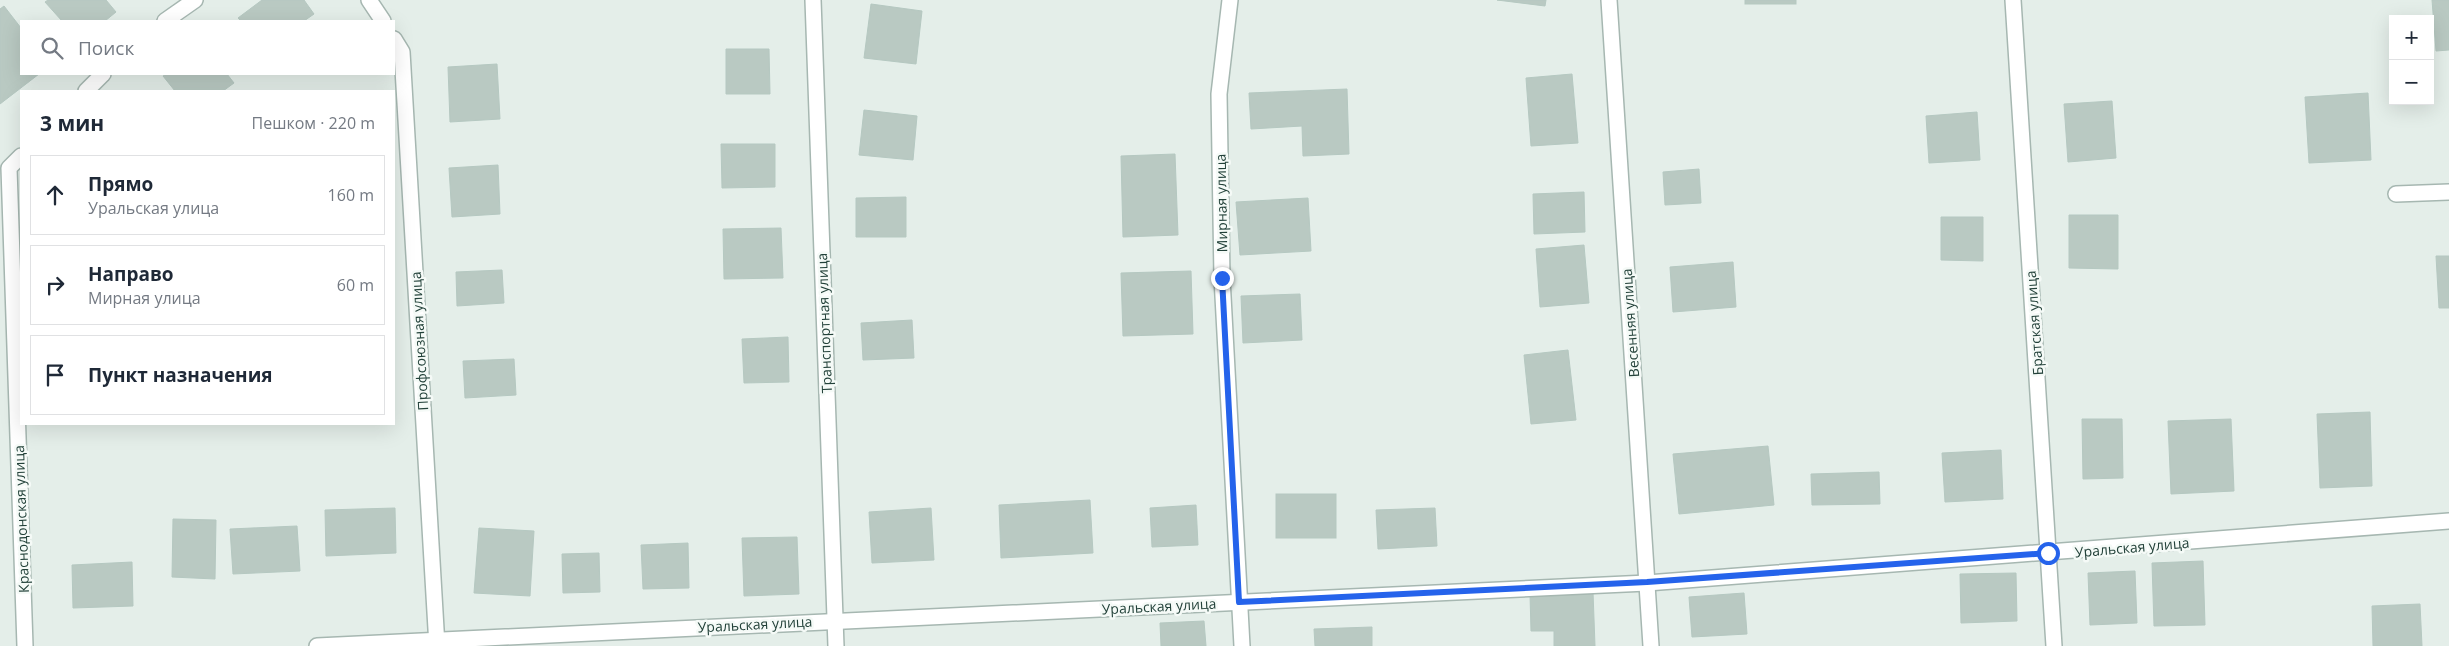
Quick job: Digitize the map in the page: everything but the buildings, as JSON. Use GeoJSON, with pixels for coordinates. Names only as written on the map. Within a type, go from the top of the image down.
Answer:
{"type":"FeatureCollection","features":[{"type":"Feature","properties":{"kind":"street"},"geometry":{"type":"LineString","coordinates":[[166,20],[195,0]]}},
{"type":"Feature","properties":{"kind":"street"},"geometry":{"type":"LineString","coordinates":[[369,0],[382,20]]}},
{"type":"Feature","properties":{"kind":"street","name":"Транспортная улица"},"geometry":{"type":"LineString","coordinates":[[813,0],[836,646]]}},
{"type":"Feature","properties":{"kind":"street","name":"Мирная улица"},"geometry":{"type":"LineString","coordinates":[[1230,0],[1219,94],[1222,278],[1242,646]]}},
{"type":"Feature","properties":{"kind":"street","name":"Весенняя улица"},"geometry":{"type":"LineString","coordinates":[[1609,0],[1651,646]]}},
{"type":"Feature","properties":{"kind":"street","name":"Братская улица"},"geometry":{"type":"LineString","coordinates":[[2013,0],[2054,646]]}},
{"type":"Feature","properties":{"kind":"street","name":"Профсоюзная улица"},"geometry":{"type":"LineString","coordinates":[[395,41],[402,52],[437,643]]}},
{"type":"Feature","properties":{"kind":"street"},"geometry":{"type":"LineString","coordinates":[[87,90],[102,75]]}},
{"type":"Feature","properties":{"kind":"street","name":"Краснодонская улица"},"geometry":{"type":"LineString","coordinates":[[20,157],[5,167],[25,646]]}},
{"type":"Feature","properties":{"kind":"street"},"geometry":{"type":"LineString","coordinates":[[2396,194],[2449,192]]}},
{"type":"Feature","properties":{"kind":"street","name":"Уральская улица"},"geometry":{"type":"LineString","coordinates":[[317,646],[437,643],[834,620],[1647,582],[2449,521]]}},
{"type":"Feature","properties":{"kind":"route"},"geometry":{"type":"LineString","coordinates":[[1222,278],[1239,602],[1647,582],[2048,553]]}}]}
